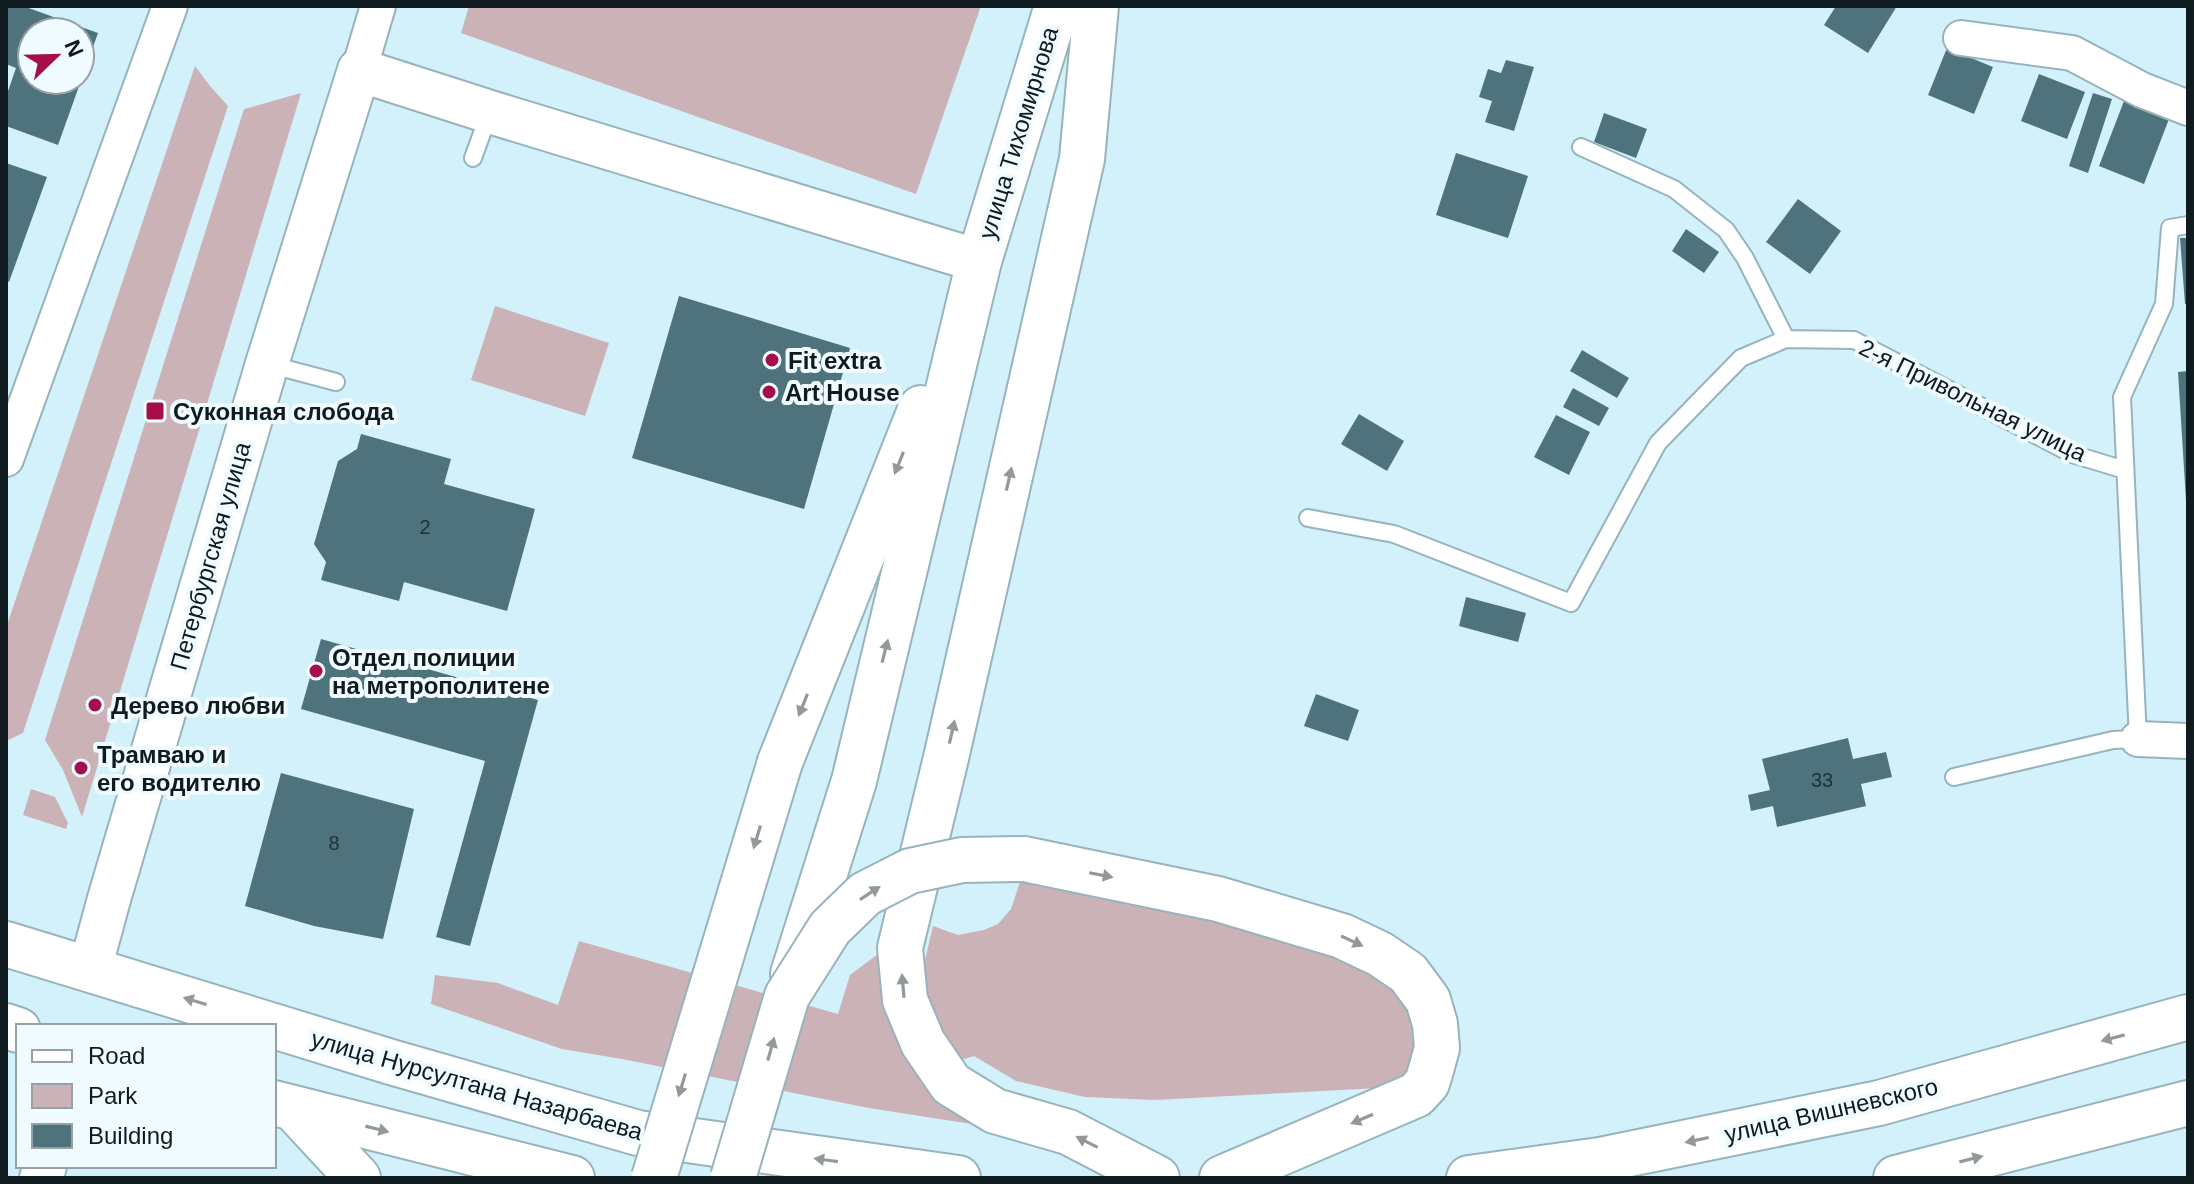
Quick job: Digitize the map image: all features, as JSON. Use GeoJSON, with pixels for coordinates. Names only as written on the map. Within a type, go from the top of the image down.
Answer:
{"type":"FeatureCollection","features":[{"type":"Feature","properties":{"kind":"main road","name":"улица Тихомирнова"},"geometry":{"type":"LineString","coordinates":[[979,261],[1057,6]]}},
{"type":"Feature","properties":{"kind":"main road"},"geometry":{"type":"LineString","coordinates":[[1096,6],[1082,159],[900,948],[905,1000],[923,1043],[951,1084],[995,1111],[1068,1132],[1157,1178]]}},
{"type":"Feature","properties":{"kind":"main road"},"geometry":{"type":"LineString","coordinates":[[654,1178],[780,762],[979,261]]}},
{"type":"Feature","properties":{"kind":"main road"},"geometry":{"type":"LineString","coordinates":[[733,1178],[854,781],[979,261]]}},
{"type":"Feature","properties":{"kind":"main road"},"geometry":{"type":"LineString","coordinates":[[787,996],[830,928],[865,894],[910,871],[962,860],[1024,859],[1218,899],[1342,936],[1380,954],[1408,973],[1428,1000],[1435,1024],[1437,1048],[1427,1083],[1416,1095],[1222,1178]]}},
{"type":"Feature","properties":{"kind":"main road","name":"улица Нурсултана Назарбаева"},"geometry":{"type":"LineString","coordinates":[[6,944],[268,1024]]}},
{"type":"Feature","properties":{"kind":"main road","name":"улица Вишневского"},"geometry":{"type":"LineString","coordinates":[[1469,1178],[1600,1160],[1879,1103],[2188,1017]]}},
{"type":"Feature","properties":{"kind":"main road","name":"улица Нурсултана Назарбаева"},"geometry":{"type":"LineString","coordinates":[[276,1026],[638,1133],[958,1178]]}},
{"type":"Feature","properties":{"kind":"main road"},"geometry":{"type":"LineString","coordinates":[[1896,1178],[2188,1103]]}},
{"type":"Feature","properties":{"kind":"main road"},"geometry":{"type":"LineString","coordinates":[[284,1106],[469,1163],[572,1178]]}},
{"type":"Feature","properties":{"kind":"main road"},"geometry":{"type":"LineString","coordinates":[[284,1106],[358,1178]]}},
{"type":"Feature","properties":{"kind":"street"},"geometry":{"type":"LineString","coordinates":[[6,459],[170,6]]}},
{"type":"Feature","properties":{"kind":"street","name":"Петербургская улица"},"geometry":{"type":"LineString","coordinates":[[90,969],[267,364],[378,6]]}},
{"type":"Feature","properties":{"kind":"street"},"geometry":{"type":"LineString","coordinates":[[1961,38],[2072,53],[2142,90],[2188,108]]}},
{"type":"Feature","properties":{"kind":"street"},"geometry":{"type":"LineString","coordinates":[[359,70],[979,261]]}},
{"type":"Feature","properties":{"kind":"street"},"geometry":{"type":"LineString","coordinates":[[2138,739],[2188,741]]}},
{"type":"Feature","properties":{"kind":"lane"},"geometry":{"type":"LineString","coordinates":[[473,158],[490,112]]}},
{"type":"Feature","properties":{"kind":"lane"},"geometry":{"type":"LineString","coordinates":[[1581,147],[1674,189],[1726,230],[1745,258],[1786,339]]}},
{"type":"Feature","properties":{"kind":"lane"},"geometry":{"type":"LineString","coordinates":[[1954,777],[2113,740],[2138,739],[2122,397],[2164,304],[2170,228],[2188,225]]}},
{"type":"Feature","properties":{"kind":"lane","name":"2-я Привольная улица"},"geometry":{"type":"LineString","coordinates":[[1308,518],[1394,534],[1571,603],[1658,443],[1741,358],[1786,339],[1854,340],[2072,454],[2125,470]]}},
{"type":"Feature","properties":{"kind":"lane"},"geometry":{"type":"LineString","coordinates":[[267,364],[336,382]]}},
{"type":"Feature","properties":{"kind":"green space"},"geometry":{"type":"Polygon","coordinates":[[[469,6],[981,6],[916,194],[461,33],[469,6]]]}},
{"type":"Feature","properties":{"kind":"green space"},"geometry":{"type":"Polygon","coordinates":[[[195,66],[228,106],[23,733],[6,741],[6,628],[195,66]]]}},
{"type":"Feature","properties":{"kind":"green space"},"geometry":{"type":"Polygon","coordinates":[[[301,93],[82,817],[63,770],[45,740],[244,109],[301,93]]]}},
{"type":"Feature","properties":{"kind":"green space"},"geometry":{"type":"Polygon","coordinates":[[[495,306],[609,343],[585,416],[471,380],[495,306]]]}},
{"type":"Feature","properties":{"kind":"green space"},"geometry":{"type":"Polygon","coordinates":[[[31,789],[55,797],[68,823],[66,829],[23,815],[31,789]]]}},
{"type":"Feature","properties":{"kind":"green space"},"geometry":{"type":"Polygon","coordinates":[[[1021,879],[1228,922],[1394,973],[1425,1045],[1399,1087],[1154,1100],[1085,1097],[1016,1081],[974,1056],[955,1062],[932,1030],[925,990],[925,960],[933,926],[958,935],[998,924],[1011,909],[1021,879]]]}},
{"type":"Feature","properties":{"kind":"green space"},"geometry":{"type":"Polygon","coordinates":[[[579,941],[838,1014],[850,975],[894,942],[978,1125],[869,1108],[562,1049],[431,1004],[435,975],[498,983],[558,1005],[579,941]]]}},
{"type":"Feature","properties":{"kind":"building"},"geometry":{"type":"Polygon","coordinates":[[[6,6],[23,6],[51,16],[16,16],[16,68],[6,64],[6,6]]]}},
{"type":"Feature","properties":{"kind":"building"},"geometry":{"type":"Polygon","coordinates":[[[1836,6],[1897,6],[1868,53],[1824,25],[1836,6]]]}},
{"type":"Feature","properties":{"kind":"building"},"geometry":{"type":"Polygon","coordinates":[[[1947,48],[1993,67],[1974,114],[1928,95],[1947,48]]]}},
{"type":"Feature","properties":{"kind":"building"},"geometry":{"type":"Polygon","coordinates":[[[1506,60],[1534,67],[1514,131],[1485,122],[1492,101],[1479,97],[1488,69],[1501,73],[1506,60]]]}},
{"type":"Feature","properties":{"kind":"building"},"geometry":{"type":"Polygon","coordinates":[[[16,68],[16,96],[76,96],[58,145],[6,126],[6,97],[16,68]]]}},
{"type":"Feature","properties":{"kind":"building"},"geometry":{"type":"Polygon","coordinates":[[[2039,74],[2085,92],[2067,139],[2021,121],[2039,74]]]}},
{"type":"Feature","properties":{"kind":"building"},"geometry":{"type":"Polygon","coordinates":[[[2093,93],[2112,99],[2088,173],[2069,166],[2093,93]]]}},
{"type":"Feature","properties":{"kind":"building"},"geometry":{"type":"Polygon","coordinates":[[[2124,101],[2169,119],[2144,184],[2099,166],[2124,101]]]}},
{"type":"Feature","properties":{"kind":"building"},"geometry":{"type":"Polygon","coordinates":[[[1604,113],[1647,129],[1636,158],[1594,142],[1604,113]]]}},
{"type":"Feature","properties":{"kind":"building"},"geometry":{"type":"Polygon","coordinates":[[[1456,153],[1528,176],[1508,238],[1436,215],[1456,153]]]}},
{"type":"Feature","properties":{"kind":"building"},"geometry":{"type":"Polygon","coordinates":[[[6,163],[47,177],[9,282],[6,281],[6,163]]]}},
{"type":"Feature","properties":{"kind":"building"},"geometry":{"type":"Polygon","coordinates":[[[1798,199],[1841,231],[1810,274],[1766,242],[1798,199]]]}},
{"type":"Feature","properties":{"kind":"building"},"geometry":{"type":"Polygon","coordinates":[[[1686,229],[1719,252],[1704,273],[1672,251],[1686,229]]]}},
{"type":"Feature","properties":{"kind":"building"},"geometry":{"type":"Polygon","coordinates":[[[2180,238],[2188,238],[2188,304],[2185,304],[2180,238]]]}},
{"type":"Feature","properties":{"kind":"building"},"geometry":{"type":"Polygon","coordinates":[[[679,296],[850,348],[804,509],[632,458],[679,296]]]}},
{"type":"Feature","properties":{"kind":"building"},"geometry":{"type":"Polygon","coordinates":[[[1582,350],[1629,378],[1617,398],[1570,371],[1582,350]]]}},
{"type":"Feature","properties":{"kind":"building"},"geometry":{"type":"Polygon","coordinates":[[[2188,371],[2188,501],[2186,501],[2178,372],[2188,371]]]}},
{"type":"Feature","properties":{"kind":"building"},"geometry":{"type":"Polygon","coordinates":[[[1573,388],[1609,408],[1599,426],[1563,407],[1573,388]]]}},
{"type":"Feature","properties":{"kind":"building"},"geometry":{"type":"Polygon","coordinates":[[[1359,414],[1404,441],[1387,471],[1341,444],[1359,414]]]}},
{"type":"Feature","properties":{"kind":"building"},"geometry":{"type":"Polygon","coordinates":[[[1556,415],[1590,432],[1569,475],[1534,457],[1556,415]]]}},
{"type":"Feature","properties":{"kind":"building"},"geometry":{"type":"Polygon","coordinates":[[[361,434],[451,459],[444,484],[535,509],[507,611],[404,582],[399,601],[321,580],[326,562],[314,544],[338,461],[357,449],[361,434]]]}},
{"type":"Feature","properties":{"kind":"building"},"geometry":{"type":"Polygon","coordinates":[[[1466,597],[1526,613],[1518,642],[1459,626],[1466,597]]]}},
{"type":"Feature","properties":{"kind":"building"},"geometry":{"type":"Polygon","coordinates":[[[321,639],[538,700],[470,946],[436,937],[485,761],[301,709],[321,639]]]}},
{"type":"Feature","properties":{"kind":"building"},"geometry":{"type":"Polygon","coordinates":[[[1316,694],[1359,710],[1348,741],[1304,726],[1316,694]]]}},
{"type":"Feature","properties":{"kind":"building"},"geometry":{"type":"Polygon","coordinates":[[[1848,738],[1853,759],[1886,752],[1892,777],[1861,784],[1866,806],[1777,827],[1773,806],[1751,811],[1748,795],[1770,790],[1762,759],[1848,738]]]}},
{"type":"Feature","properties":{"kind":"building"},"geometry":{"type":"Polygon","coordinates":[[[281,773],[414,809],[383,939],[314,926],[245,906],[281,773]]]}},
{"type":"Feature","properties":{"kind":"place","name":"Fit extra"},"geometry":{"type":"Point","coordinates":[772,360]}},
{"type":"Feature","properties":{"kind":"place","name":"Art House"},"geometry":{"type":"Point","coordinates":[769,392]}},
{"type":"Feature","properties":{"kind":"place","name":"Суконная слобода"},"geometry":{"type":"Point","coordinates":[155,411]}},
{"type":"Feature","properties":{"kind":"place","name":"Отдел полиции на метрополитене"},"geometry":{"type":"Point","coordinates":[316,671]}},
{"type":"Feature","properties":{"kind":"place","name":"Дерево любви"},"geometry":{"type":"Point","coordinates":[95,705]}},
{"type":"Feature","properties":{"kind":"place","name":"Трамваю и его водителю"},"geometry":{"type":"Point","coordinates":[81,768]}}]}
